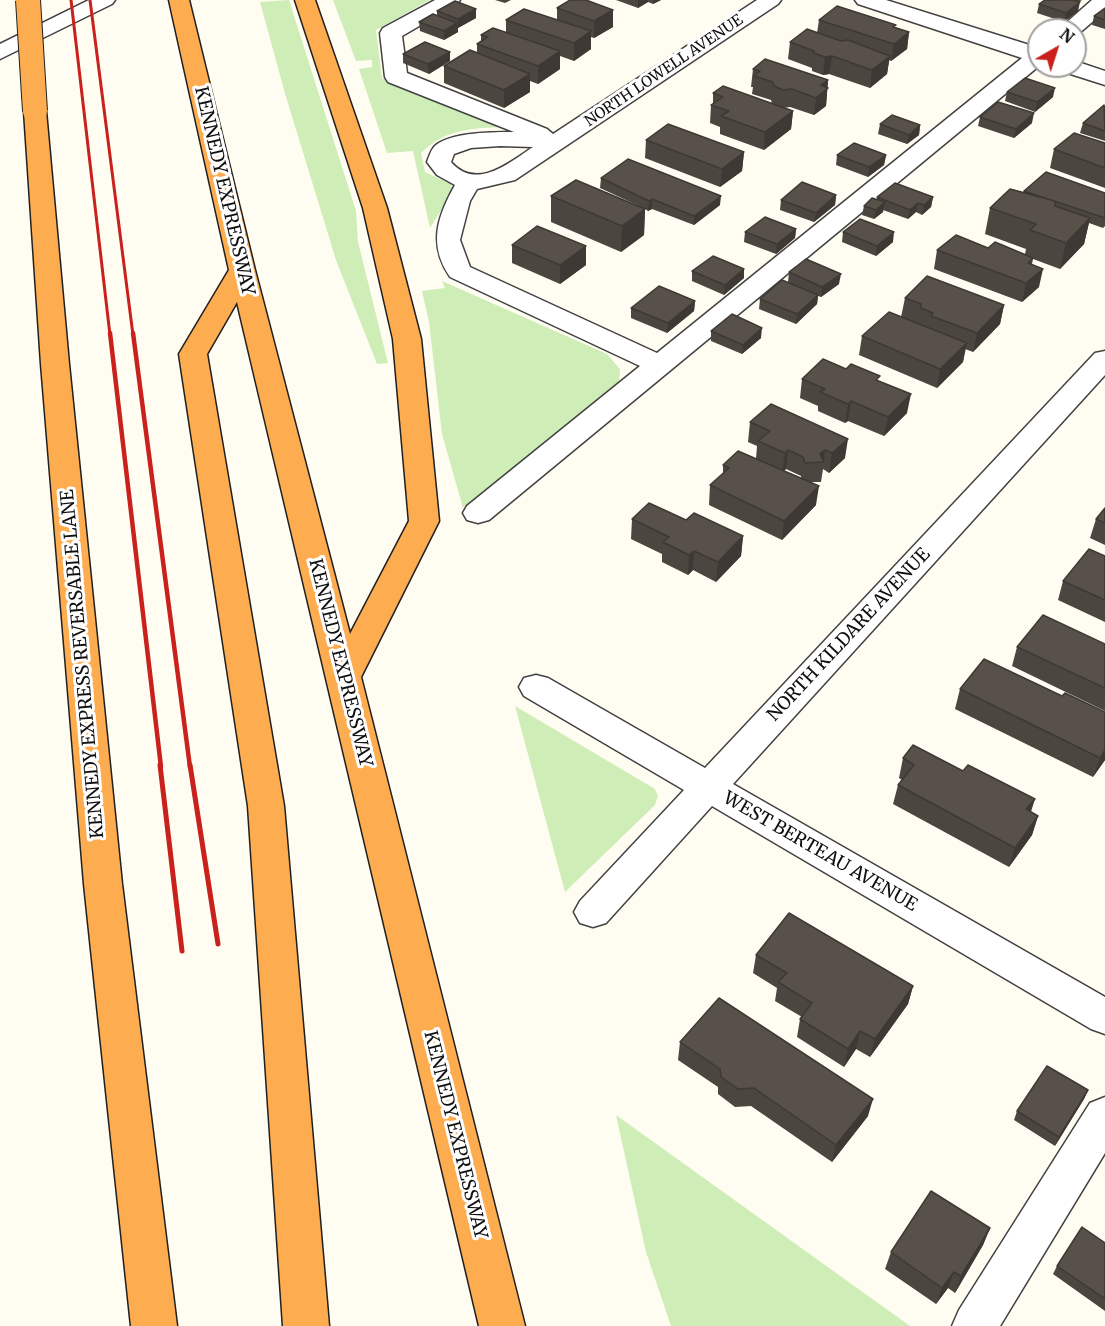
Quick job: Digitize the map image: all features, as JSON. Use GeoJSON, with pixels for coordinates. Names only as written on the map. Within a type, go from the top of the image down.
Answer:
{"type":"FeatureCollection","features":[{"type":"Feature","properties":{"kind":"highway","name":"KENNEDY EXPRESS REVERSABLE LANE"},"geometry":{"type":"LineString","coordinates":[[28,0],[55,364],[103,884],[154,1326]]}},
{"type":"Feature","properties":{"kind":"highway","name":"KENNEDY EXPRESSWAY"},"geometry":{"type":"LineString","coordinates":[[179,0],[242,270],[502,1326]]}},
{"type":"Feature","properties":{"kind":"highway"},"geometry":{"type":"LineString","coordinates":[[305,0],[375,208],[407,339],[424,521],[344,677]]}},
{"type":"Feature","properties":{"kind":"highway"},"geometry":{"type":"LineString","coordinates":[[242,270],[193,354],[266,806],[306,1326]]}},
{"type":"Feature","properties":{"kind":"street"},"geometry":{"type":"LineString","coordinates":[[0,52],[105,0]]}},
{"type":"Feature","properties":{"kind":"street"},"geometry":{"type":"LineString","coordinates":[[450,0],[391,33],[396,77],[558,141]]}},
{"type":"Feature","properties":{"kind":"street","name":"NORTH LOWELL AVENUE"},"geometry":{"type":"LineString","coordinates":[[469,182],[492,181],[507,175],[771,0]]}},
{"type":"Feature","properties":{"kind":"street"},"geometry":{"type":"LineString","coordinates":[[865,0],[1027,52]]}},
{"type":"Feature","properties":{"kind":"street"},"geometry":{"type":"LineString","coordinates":[[1083,18],[1105,0]]}},
{"type":"Feature","properties":{"kind":"street"},"geometry":{"type":"LineString","coordinates":[[478,513],[1027,66]]}},
{"type":"Feature","properties":{"kind":"street"},"geometry":{"type":"LineString","coordinates":[[1087,72],[1105,78]]}},
{"type":"Feature","properties":{"kind":"street"},"geometry":{"type":"LineString","coordinates":[[558,141],[481,140],[456,143],[444,150],[439,162],[445,172],[459,180],[469,182],[458,201],[447,240],[459,272],[660,365]]}},
{"type":"Feature","properties":{"kind":"street","name":"NORTH KILDARE AVENUE"},"geometry":{"type":"LineString","coordinates":[[593,912],[1105,359]]}},
{"type":"Feature","properties":{"kind":"street","name":"WEST BERTEAU AVENUE"},"geometry":{"type":"LineString","coordinates":[[536,687],[1105,1017]]}},
{"type":"Feature","properties":{"kind":"street"},"geometry":{"type":"LineString","coordinates":[[975,1326],[1105,1116]]}},
{"type":"Feature","properties":{"kind":"green space"},"geometry":{"type":"Polygon","coordinates":[[[289,0],[356,211],[358,242],[388,363],[377,364],[336,260],[286,97],[260,2],[289,0]]]}},
{"type":"Feature","properties":{"kind":"green space"},"geometry":{"type":"Polygon","coordinates":[[[333,0],[430,0],[376,30],[382,78],[505,127],[470,129],[449,134],[421,153],[425,172],[451,184],[453,191],[430,228],[413,151],[387,153],[359,69],[372,67],[372,60],[356,61],[333,0]]]}},
{"type":"Feature","properties":{"kind":"green space"},"geometry":{"type":"Polygon","coordinates":[[[442,281],[607,354],[620,369],[619,383],[463,508],[442,434],[429,322],[422,291],[445,288],[442,281]]]}},
{"type":"Feature","properties":{"kind":"green space"},"geometry":{"type":"Polygon","coordinates":[[[515,706],[655,789],[658,796],[655,805],[565,892],[515,706]]]}},
{"type":"Feature","properties":{"kind":"green space"},"geometry":{"type":"Polygon","coordinates":[[[616,1115],[910,1326],[671,1326],[646,1252],[616,1115]]]}},
{"type":"Feature","properties":{"kind":"building"},"geometry":{"type":"Polygon","coordinates":[[[570,0],[586,0],[613,10],[594,21],[557,8],[570,0]]]}},
{"type":"Feature","properties":{"kind":"building"},"geometry":{"type":"Polygon","coordinates":[[[1045,0],[1080,2],[1066,13],[1039,4],[1045,0]]]}},
{"type":"Feature","properties":{"kind":"building"},"geometry":{"type":"Polygon","coordinates":[[[455,1],[476,9],[458,19],[437,11],[455,1]]]}},
{"type":"Feature","properties":{"kind":"building"},"geometry":{"type":"Polygon","coordinates":[[[837,6],[896,25],[893,27],[909,32],[894,44],[819,20],[837,6]]]}},
{"type":"Feature","properties":{"kind":"building"},"geometry":{"type":"Polygon","coordinates":[[[1105,8],[1105,20],[1094,16],[1105,8]]]}},
{"type":"Feature","properties":{"kind":"building"},"geometry":{"type":"Polygon","coordinates":[[[524,9],[591,31],[574,43],[506,20],[524,9]]]}},
{"type":"Feature","properties":{"kind":"building"},"geometry":{"type":"Polygon","coordinates":[[[433,14],[457,23],[444,31],[419,22],[433,14]]]}},
{"type":"Feature","properties":{"kind":"building"},"geometry":{"type":"Polygon","coordinates":[[[493,28],[560,51],[538,66],[477,44],[488,37],[481,35],[493,28]]]}},
{"type":"Feature","properties":{"kind":"building"},"geometry":{"type":"Polygon","coordinates":[[[807,29],[841,41],[848,40],[890,56],[872,70],[832,56],[825,57],[790,42],[807,29]]]}},
{"type":"Feature","properties":{"kind":"building"},"geometry":{"type":"Polygon","coordinates":[[[425,42],[450,52],[428,64],[403,54],[425,42]]]}},
{"type":"Feature","properties":{"kind":"building"},"geometry":{"type":"Polygon","coordinates":[[[470,50],[530,74],[504,90],[444,66],[470,50]]]}},
{"type":"Feature","properties":{"kind":"building"},"geometry":{"type":"Polygon","coordinates":[[[765,59],[828,80],[821,85],[828,88],[816,98],[792,89],[783,90],[774,86],[773,82],[754,76],[760,71],[753,69],[765,59]]]}},
{"type":"Feature","properties":{"kind":"building"},"geometry":{"type":"Polygon","coordinates":[[[1025,78],[1055,88],[1037,102],[1007,92],[1025,78]]]}},
{"type":"Feature","properties":{"kind":"building"},"geometry":{"type":"Polygon","coordinates":[[[723,86],[793,111],[765,132],[721,116],[729,111],[711,105],[723,97],[713,93],[723,86]]]}},
{"type":"Feature","properties":{"kind":"building"},"geometry":{"type":"Polygon","coordinates":[[[998,102],[1034,113],[1016,129],[980,117],[998,102]]]}},
{"type":"Feature","properties":{"kind":"building"},"geometry":{"type":"Polygon","coordinates":[[[1104,105],[1105,131],[1083,123],[1104,105]]]}},
{"type":"Feature","properties":{"kind":"building"},"geometry":{"type":"Polygon","coordinates":[[[892,115],[920,125],[909,135],[880,124],[892,115]]]}},
{"type":"Feature","properties":{"kind":"building"},"geometry":{"type":"Polygon","coordinates":[[[668,124],[744,152],[722,169],[646,140],[668,124]]]}},
{"type":"Feature","properties":{"kind":"building"},"geometry":{"type":"Polygon","coordinates":[[[1074,133],[1105,143],[1105,168],[1054,149],[1074,133]]]}},
{"type":"Feature","properties":{"kind":"building"},"geometry":{"type":"Polygon","coordinates":[[[854,143],[886,155],[869,167],[837,155],[854,143]]]}},
{"type":"Feature","properties":{"kind":"building"},"geometry":{"type":"Polygon","coordinates":[[[628,159],[721,196],[694,216],[652,199],[649,201],[601,178],[628,159]]]}},
{"type":"Feature","properties":{"kind":"building"},"geometry":{"type":"Polygon","coordinates":[[[1046,172],[1105,193],[1105,218],[1024,191],[1046,172]]]}},
{"type":"Feature","properties":{"kind":"building"},"geometry":{"type":"Polygon","coordinates":[[[576,180],[645,209],[622,226],[551,196],[576,180]]]}},
{"type":"Feature","properties":{"kind":"building"},"geometry":{"type":"Polygon","coordinates":[[[802,182],[836,195],[816,213],[781,200],[802,182]]]}},
{"type":"Feature","properties":{"kind":"building"},"geometry":{"type":"Polygon","coordinates":[[[895,183],[933,197],[924,205],[918,203],[910,210],[877,197],[895,183]]]}},
{"type":"Feature","properties":{"kind":"building"},"geometry":{"type":"Polygon","coordinates":[[[1010,189],[1055,201],[1055,206],[1090,218],[1066,243],[1030,230],[1036,224],[990,208],[1010,189]]]}},
{"type":"Feature","properties":{"kind":"building"},"geometry":{"type":"Polygon","coordinates":[[[872,198],[885,202],[876,210],[864,206],[872,198]]]}},
{"type":"Feature","properties":{"kind":"building"},"geometry":{"type":"Polygon","coordinates":[[[765,217],[796,229],[777,244],[745,232],[765,217]]]}},
{"type":"Feature","properties":{"kind":"building"},"geometry":{"type":"Polygon","coordinates":[[[860,219],[894,232],[877,246],[843,232],[860,219]]]}},
{"type":"Feature","properties":{"kind":"building"},"geometry":{"type":"Polygon","coordinates":[[[537,226],[586,246],[560,265],[512,245],[537,226]]]}},
{"type":"Feature","properties":{"kind":"building"},"geometry":{"type":"Polygon","coordinates":[[[956,235],[988,248],[995,242],[1033,258],[1028,263],[1043,269],[1026,283],[937,250],[956,235]]]}},
{"type":"Feature","properties":{"kind":"building"},"geometry":{"type":"Polygon","coordinates":[[[713,256],[744,269],[725,285],[692,271],[713,256]]]}},
{"type":"Feature","properties":{"kind":"building"},"geometry":{"type":"Polygon","coordinates":[[[806,259],[841,274],[822,287],[789,272],[806,259]]]}},
{"type":"Feature","properties":{"kind":"building"},"geometry":{"type":"Polygon","coordinates":[[[927,276],[1004,305],[977,333],[931,316],[933,313],[921,308],[921,304],[905,298],[927,276]]]}},
{"type":"Feature","properties":{"kind":"building"},"geometry":{"type":"Polygon","coordinates":[[[782,280],[818,295],[797,314],[760,299],[782,280]]]}},
{"type":"Feature","properties":{"kind":"building"},"geometry":{"type":"Polygon","coordinates":[[[659,286],[695,301],[668,323],[631,308],[659,286]]]}},
{"type":"Feature","properties":{"kind":"building"},"geometry":{"type":"Polygon","coordinates":[[[889,312],[967,343],[940,369],[862,336],[889,312]]]}},
{"type":"Feature","properties":{"kind":"building"},"geometry":{"type":"Polygon","coordinates":[[[732,314],[762,328],[743,345],[711,331],[732,314]]]}},
{"type":"Feature","properties":{"kind":"building"},"geometry":{"type":"Polygon","coordinates":[[[823,359],[846,369],[851,364],[880,376],[876,380],[911,394],[888,417],[851,401],[848,404],[820,392],[825,389],[802,379],[823,359]]]}},
{"type":"Feature","properties":{"kind":"building"},"geometry":{"type":"Polygon","coordinates":[[[771,404],[848,439],[832,453],[825,450],[820,454],[824,462],[805,463],[803,457],[788,450],[785,453],[758,441],[770,431],[750,422],[771,404]]]}},
{"type":"Feature","properties":{"kind":"building"},"geometry":{"type":"Polygon","coordinates":[[[738,451],[819,486],[784,521],[710,485],[729,468],[723,465],[738,451]]]}},
{"type":"Feature","properties":{"kind":"building"},"geometry":{"type":"Polygon","coordinates":[[[649,503],[686,520],[694,513],[743,536],[718,562],[694,551],[689,555],[663,542],[669,537],[632,519],[649,503]]]}},
{"type":"Feature","properties":{"kind":"building"},"geometry":{"type":"Polygon","coordinates":[[[1105,508],[1105,523],[1096,519],[1105,508]]]}},
{"type":"Feature","properties":{"kind":"building"},"geometry":{"type":"Polygon","coordinates":[[[1089,549],[1105,556],[1105,600],[1063,581],[1089,549]]]}},
{"type":"Feature","properties":{"kind":"building"},"geometry":{"type":"Polygon","coordinates":[[[1043,615],[1105,644],[1105,688],[1017,647],[1043,615]]]}},
{"type":"Feature","properties":{"kind":"building"},"geometry":{"type":"Polygon","coordinates":[[[984,659],[1062,696],[1065,693],[1105,712],[1105,750],[1100,758],[960,689],[984,659]]]}},
{"type":"Feature","properties":{"kind":"building"},"geometry":{"type":"Polygon","coordinates":[[[913,745],[963,771],[968,765],[1035,799],[1026,809],[1038,816],[1015,848],[898,785],[914,765],[903,758],[913,745]]]}},
{"type":"Feature","properties":{"kind":"building"},"geometry":{"type":"Polygon","coordinates":[[[789,913],[913,986],[875,1039],[860,1031],[848,1049],[800,1019],[812,1003],[778,982],[787,973],[756,955],[789,913]]]}},
{"type":"Feature","properties":{"kind":"building"},"geometry":{"type":"Polygon","coordinates":[[[719,998],[873,1099],[836,1145],[754,1088],[738,1089],[721,1077],[720,1069],[680,1042],[719,998]]]}},
{"type":"Feature","properties":{"kind":"building"},"geometry":{"type":"Polygon","coordinates":[[[1047,1066],[1088,1090],[1059,1137],[1017,1111],[1047,1066]]]}},
{"type":"Feature","properties":{"kind":"building"},"geometry":{"type":"Polygon","coordinates":[[[931,1191],[990,1228],[961,1276],[954,1272],[942,1288],[891,1252],[931,1191]]]}},
{"type":"Feature","properties":{"kind":"building"},"geometry":{"type":"Polygon","coordinates":[[[1082,1227],[1105,1243],[1105,1299],[1057,1266],[1082,1227]]]}},
{"type":"Feature","properties":{"kind":"railway"},"geometry":{"type":"LineString","coordinates":[[71,0],[110,335]]}},
{"type":"Feature","properties":{"kind":"railway"},"geometry":{"type":"LineString","coordinates":[[90,0],[133,335]]}},
{"type":"Feature","properties":{"kind":"railway"},"geometry":{"type":"LineString","coordinates":[[110,333],[161,767]]}},
{"type":"Feature","properties":{"kind":"railway"},"geometry":{"type":"LineString","coordinates":[[133,333],[190,767]]}},
{"type":"Feature","properties":{"kind":"railway"},"geometry":{"type":"LineString","coordinates":[[160,765],[182,951]]}},
{"type":"Feature","properties":{"kind":"railway"},"geometry":{"type":"LineString","coordinates":[[190,765],[218,944]]}}]}
